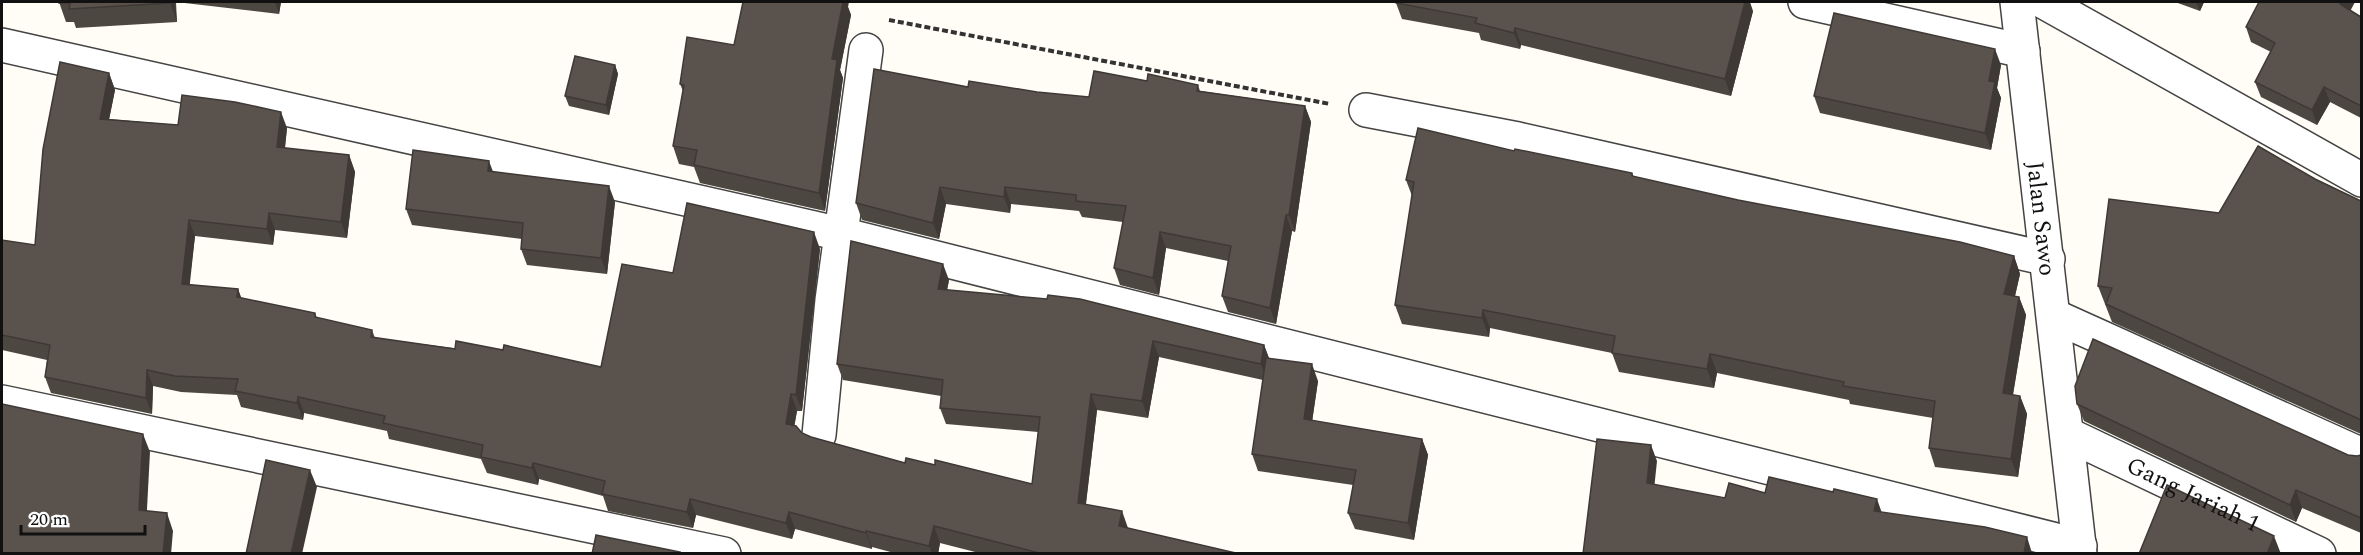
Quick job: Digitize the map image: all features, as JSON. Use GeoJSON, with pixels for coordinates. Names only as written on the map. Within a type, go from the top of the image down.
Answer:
{"type":"FeatureCollection","features":[{"type":"Feature","properties":{"kind":"street"},"geometry":{"type":"LineString","coordinates":[[1805,2],[2023,51]]}},
{"type":"Feature","properties":{"kind":"street","name":"Jalan Sawo"},"geometry":{"type":"LineString","coordinates":[[2018,2],[2080,550]]}},
{"type":"Feature","properties":{"kind":"street"},"geometry":{"type":"LineString","coordinates":[[2044,2],[2361,180]]}},
{"type":"Feature","properties":{"kind":"street"},"geometry":{"type":"LineString","coordinates":[[2,45],[841,234],[2080,550]]}},
{"type":"Feature","properties":{"kind":"street"},"geometry":{"type":"LineString","coordinates":[[819,435],[832,300],[866,50]]}},
{"type":"Feature","properties":{"kind":"street"},"geometry":{"type":"LineString","coordinates":[[1366,111],[1529,142],[2048,259]]}},
{"type":"Feature","properties":{"kind":"street"},"geometry":{"type":"LineString","coordinates":[[2054,316],[2361,455]]}},
{"type":"Feature","properties":{"kind":"street"},"geometry":{"type":"LineString","coordinates":[[2,402],[724,554]]}},
{"type":"Feature","properties":{"kind":"street","name":"Gang Jariah 1"},"geometry":{"type":"LineString","coordinates":[[2067,434],[2319,554]]}},
{"type":"Feature","properties":{"kind":"path"},"geometry":{"type":"LineString","coordinates":[[866,50],[873,27],[881,21],[891,19],[1366,111]]}},
{"type":"Feature","properties":{"kind":"building"},"geometry":{"type":"Polygon","coordinates":[[[59,2],[170,3],[69,9],[70,3],[59,2]]]}},
{"type":"Feature","properties":{"kind":"building"},"geometry":{"type":"Polygon","coordinates":[[[743,2],[843,2],[832,59],[837,60],[819,193],[694,165],[697,150],[673,146],[684,85],[680,84],[687,37],[734,45],[743,2]]]}},
{"type":"Feature","properties":{"kind":"building"},"geometry":{"type":"Polygon","coordinates":[[[1396,2],[1745,2],[1725,79],[1515,28],[1514,33],[1475,23],[1477,18],[1396,2]]]}},
{"type":"Feature","properties":{"kind":"building"},"geometry":{"type":"Polygon","coordinates":[[[2259,2],[2342,2],[2340,4],[2361,17],[2361,106],[2324,87],[2312,110],[2255,82],[2275,43],[2246,27],[2259,2]]]}},
{"type":"Feature","properties":{"kind":"building"},"geometry":{"type":"Polygon","coordinates":[[[1834,13],[1995,49],[1989,81],[1995,82],[1985,133],[1814,96],[1834,13]]]}},
{"type":"Feature","properties":{"kind":"building"},"geometry":{"type":"Polygon","coordinates":[[[575,56],[615,65],[606,105],[565,96],[575,56]]]}},
{"type":"Feature","properties":{"kind":"building"},"geometry":{"type":"Polygon","coordinates":[[[60,62],[109,73],[100,119],[178,125],[182,95],[235,102],[281,112],[277,147],[349,155],[341,222],[269,213],[267,229],[189,220],[182,284],[238,289],[237,297],[315,313],[315,317],[372,330],[371,337],[455,349],[456,341],[503,350],[504,345],[601,367],[622,264],[673,273],[687,203],[814,232],[796,395],[791,394],[786,424],[796,426],[802,433],[811,437],[905,463],[906,458],[935,465],[935,460],[1032,484],[1040,417],[940,408],[943,380],[837,364],[851,241],[943,264],[938,289],[1047,299],[1048,295],[1080,299],[1264,345],[1261,364],[1153,341],[1142,401],[1091,394],[1078,503],[1122,511],[1119,526],[1240,554],[1043,554],[934,526],[929,546],[866,531],[866,533],[789,512],[786,523],[690,499],[687,512],[602,494],[605,481],[533,463],[532,468],[481,457],[483,445],[383,423],[385,416],[298,397],[297,403],[235,391],[238,379],[175,376],[147,370],[146,398],[45,377],[50,345],[2,335],[2,240],[35,245],[43,149],[60,62]]]}},
{"type":"Feature","properties":{"kind":"building"},"geometry":{"type":"Polygon","coordinates":[[[874,69],[968,87],[969,81],[1037,92],[1089,97],[1094,71],[1147,81],[1148,74],[1198,85],[1197,91],[1305,106],[1289,215],[1286,215],[1270,308],[1222,296],[1231,246],[1160,232],[1153,278],[1114,268],[1126,206],[1076,201],[1076,195],[1005,187],[1004,197],[940,187],[933,223],[856,203],[874,69]]]}},
{"type":"Feature","properties":{"kind":"building"},"geometry":{"type":"Polygon","coordinates":[[[1418,128],[1514,151],[1515,149],[1632,173],[1632,176],[1738,200],[1960,242],[2014,256],[2004,294],[2019,297],[2003,393],[2020,396],[2011,459],[1929,448],[1935,401],[1843,386],[1844,382],[1710,354],[1707,369],[1612,353],[1615,336],[1483,310],[1482,318],[1395,305],[1414,182],[1406,180],[1418,128]]]}},
{"type":"Feature","properties":{"kind":"building"},"geometry":{"type":"Polygon","coordinates":[[[2258,146],[2315,179],[2361,201],[2361,420],[2106,304],[2112,288],[2098,286],[2109,199],[2219,213],[2258,146]]]}},
{"type":"Feature","properties":{"kind":"building"},"geometry":{"type":"Polygon","coordinates":[[[413,150],[489,161],[488,171],[609,186],[601,258],[521,249],[523,223],[406,209],[413,150]]]}},
{"type":"Feature","properties":{"kind":"building"},"geometry":{"type":"Polygon","coordinates":[[[2093,339],[2348,455],[2361,455],[2361,518],[2296,490],[2290,505],[2077,404],[2075,386],[2093,339]]]}},
{"type":"Feature","properties":{"kind":"building"},"geometry":{"type":"Polygon","coordinates":[[[1266,358],[1312,364],[1304,419],[1422,439],[1408,523],[1348,513],[1356,470],[1252,454],[1266,358]]]}},
{"type":"Feature","properties":{"kind":"building"},"geometry":{"type":"Polygon","coordinates":[[[2,404],[143,434],[139,510],[167,513],[163,554],[2,554],[2,404]]]}},
{"type":"Feature","properties":{"kind":"building"},"geometry":{"type":"Polygon","coordinates":[[[1597,439],[1651,445],[1647,483],[1725,498],[1729,483],[1765,493],[1769,477],[1833,492],[1834,489],[1877,499],[1874,511],[1985,527],[2027,537],[2024,554],[1583,554],[1597,439]]]}},
{"type":"Feature","properties":{"kind":"building"},"geometry":{"type":"Polygon","coordinates":[[[266,460],[310,470],[291,554],[246,554],[266,460]]]}},
{"type":"Feature","properties":{"kind":"building"},"geometry":{"type":"Polygon","coordinates":[[[2167,485],[2274,536],[2267,554],[2139,554],[2167,485]]]}},
{"type":"Feature","properties":{"kind":"building"},"geometry":{"type":"Polygon","coordinates":[[[596,535],[680,552],[679,554],[592,554],[596,535]]]}}]}
